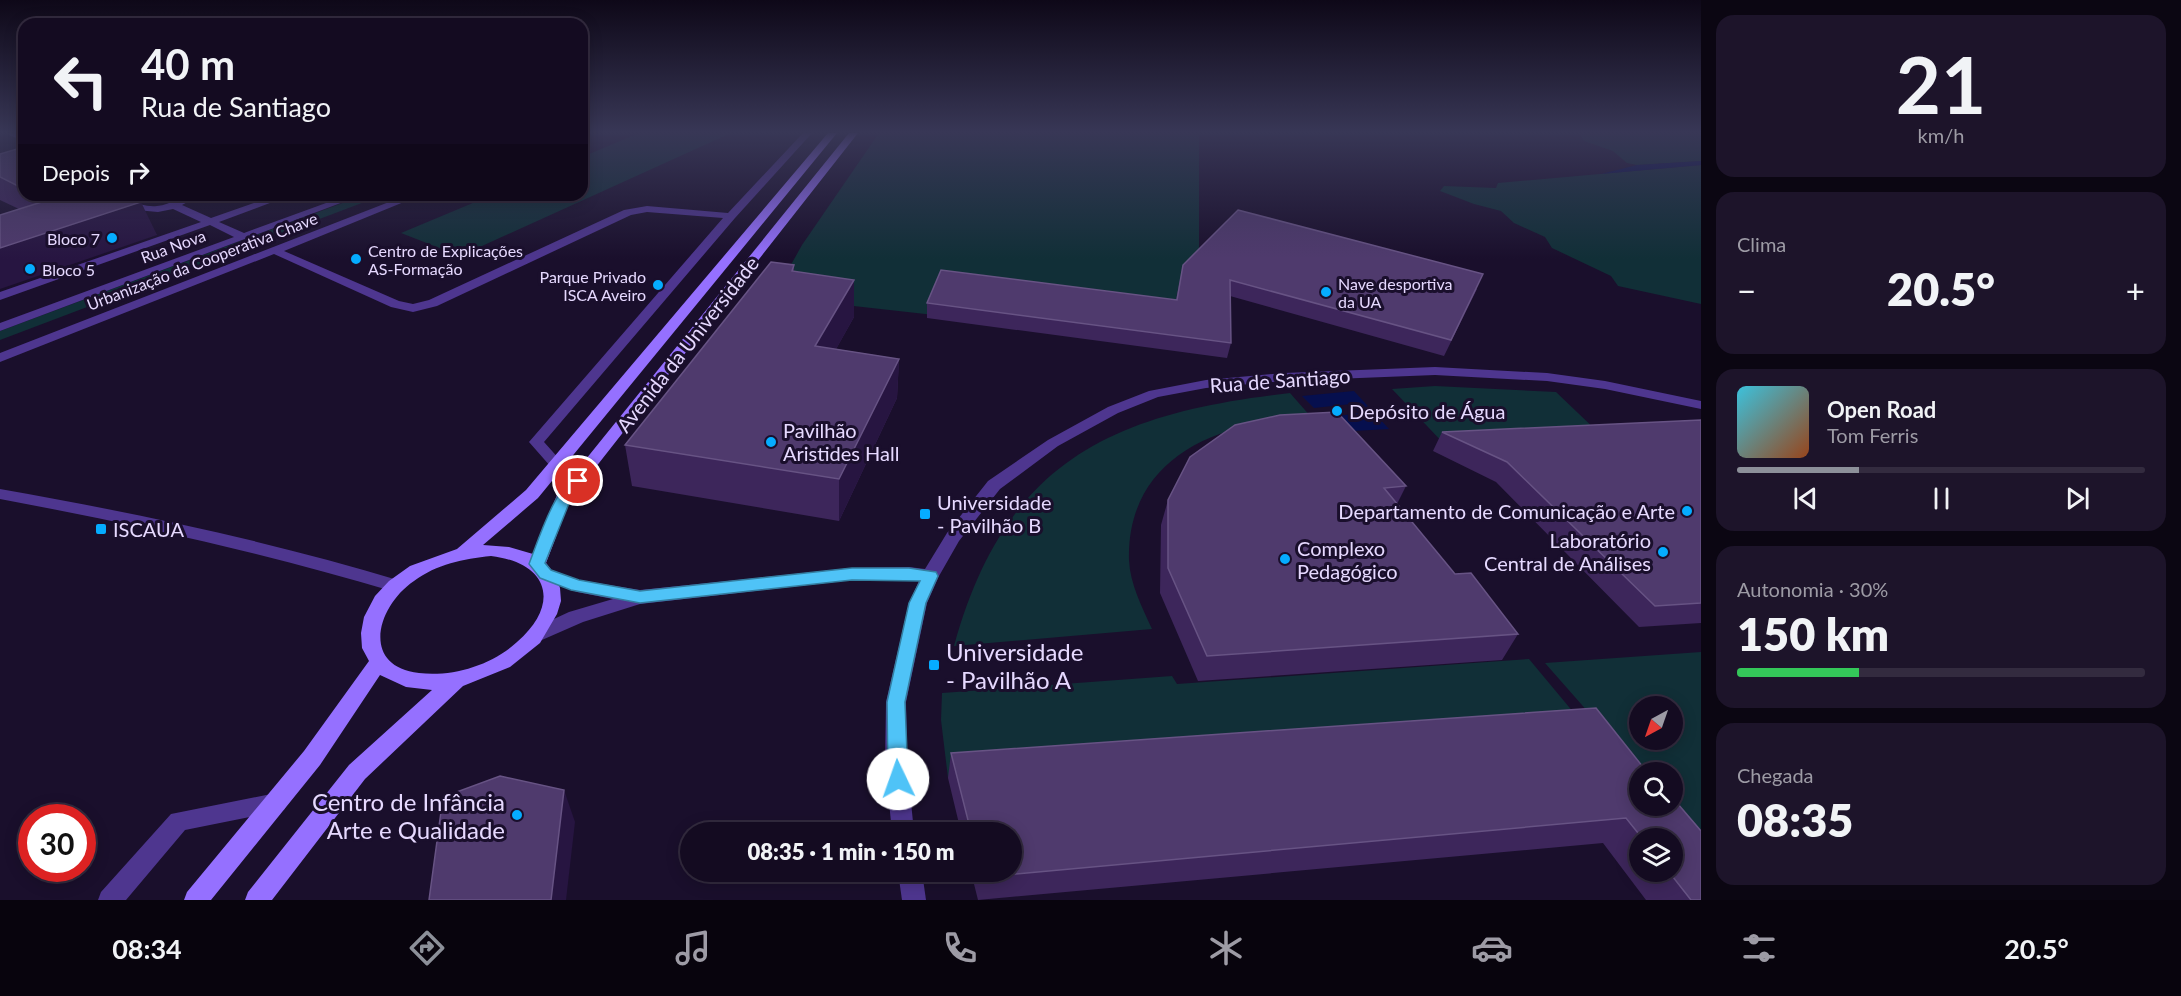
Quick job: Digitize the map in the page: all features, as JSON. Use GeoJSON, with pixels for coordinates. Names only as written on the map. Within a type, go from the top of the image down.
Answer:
{"type":"FeatureCollection","features":[{"type":"Feature","properties":{"kind":"main road","name":"Avenida da Universidade"},"geometry":{"type":"LineString","coordinates":[[463,553],[532,494],[798,175]]}},
{"type":"Feature","properties":{"kind":"main road","name":"Avenida da Universidade"},"geometry":{"type":"LineString","coordinates":[[541,569],[563,500],[821,175]]}},
{"type":"Feature","properties":{"kind":"main road"},"geometry":{"type":"LineString","coordinates":[[491,550],[517,554],[541,569],[551,587],[552,603],[547,619],[535,636],[514,655],[496,665],[456,680],[425,682],[397,676],[378,663],[369,645],[369,625],[378,605],[395,586],[415,571],[438,560],[463,553],[491,550]]}},
{"type":"Feature","properties":{"kind":"main road"},"geometry":{"type":"LineString","coordinates":[[196,900],[312,758],[378,663]]}},
{"type":"Feature","properties":{"kind":"main road"},"geometry":{"type":"LineString","coordinates":[[257,900],[357,772],[456,680]]}},
{"type":"Feature","properties":{"kind":"street"},"geometry":{"type":"LineString","coordinates":[[556,464],[536,442],[769,175]]}},
{"type":"Feature","properties":{"kind":"street"},"geometry":{"type":"LineString","coordinates":[[122,201],[140,210],[175,206],[183,201]]}},
{"type":"Feature","properties":{"kind":"street","name":"Rua Nova"},"geometry":{"type":"LineString","coordinates":[[0,296],[269,201]]}},
{"type":"Feature","properties":{"kind":"street","name":"Rua Nova"},"geometry":{"type":"LineString","coordinates":[[0,327],[341,201]]}},
{"type":"Feature","properties":{"kind":"street","name":"Urbanização da Cooperativa Chave"},"geometry":{"type":"LineString","coordinates":[[0,358],[400,201]]}},
{"type":"Feature","properties":{"kind":"street"},"geometry":{"type":"LineString","coordinates":[[175,206],[244,237]]}},
{"type":"Feature","properties":{"kind":"street"},"geometry":{"type":"LineString","coordinates":[[273,250],[395,304],[413,308],[433,303],[627,212],[647,209],[731,216]]}},
{"type":"Feature","properties":{"kind":"street","name":"Rua de Santiago"},"geometry":{"type":"LineString","coordinates":[[902,822],[896,762],[896,702],[918,603],[930,576],[953,537],[994,485],[1053,443],[1113,410],[1154,394],[1206,384],[1273,378],[1435,371],[1528,374],[1605,385],[1701,405]]}},
{"type":"Feature","properties":{"kind":"street"},"geometry":{"type":"LineString","coordinates":[[0,494],[188,530],[334,566],[395,586]]}},
{"type":"Feature","properties":{"kind":"street"},"geometry":{"type":"LineString","coordinates":[[541,569],[577,586],[640,597]]}},
{"type":"Feature","properties":{"kind":"street"},"geometry":{"type":"LineString","coordinates":[[535,636],[576,617],[640,597],[852,574],[909,573],[930,576]]}},
{"type":"Feature","properties":{"kind":"street"},"geometry":{"type":"LineString","coordinates":[[110,900],[179,821],[276,803]]}},
{"type":"Feature","properties":{"kind":"street"},"geometry":{"type":"LineString","coordinates":[[911,882],[914,900]]}},
{"type":"Feature","properties":{"kind":"shaded area"},"geometry":{"type":"Polygon","coordinates":[[[588,175],[638,175],[588,198],[588,175]]]}},
{"type":"Feature","properties":{"kind":"shaded area"},"geometry":{"type":"Polygon","coordinates":[[[850,175],[1199,175],[1199,284],[1165,309],[997,322],[773,297],[802,245],[850,175]]]}},
{"type":"Feature","properties":{"kind":"shaded area"},"geometry":{"type":"Polygon","coordinates":[[[1588,175],[1701,175],[1701,304],[1618,286],[1611,276],[1552,248],[1545,237],[1514,223],[1501,211],[1440,191],[1444,186],[1496,188],[1498,183],[1588,175]]]}},
{"type":"Feature","properties":{"kind":"shaded area"},"geometry":{"type":"Polygon","coordinates":[[[348,201],[367,201],[0,340],[0,331],[348,201]]]}},
{"type":"Feature","properties":{"kind":"shaded area"},"geometry":{"type":"Polygon","coordinates":[[[478,201],[581,201],[460,256],[401,233],[478,201]]]}},
{"type":"Feature","properties":{"kind":"shaded area"},"geometry":{"type":"Polygon","coordinates":[[[1435,386],[1556,392],[1600,434],[1446,446],[1392,389],[1435,386]]]}},
{"type":"Feature","properties":{"kind":"shaded area"},"geometry":{"type":"Polygon","coordinates":[[[1354,391],[1389,429],[1336,432],[1323,418],[1360,413],[1351,404],[1314,408],[1302,396],[1354,391]]]}},
{"type":"Feature","properties":{"kind":"shaded area"},"geometry":{"type":"Polygon","coordinates":[[[1290,393],[1312,418],[1264,423],[1223,433],[1179,455],[1147,488],[1137,509],[1131,533],[1129,560],[1134,587],[1152,629],[954,646],[976,583],[1003,531],[1036,490],[1074,458],[1118,433],[1169,415],[1226,402],[1290,393]]]}},
{"type":"Feature","properties":{"kind":"shaded area"},"geometry":{"type":"Polygon","coordinates":[[[1701,652],[1701,841],[1680,816],[1683,816],[1683,762],[1632,762],[1545,663],[1701,652]]]}},
{"type":"Feature","properties":{"kind":"shaded area"},"geometry":{"type":"Polygon","coordinates":[[[1529,659],[1589,731],[948,778],[941,720],[942,693],[1172,676],[1177,684],[1529,659]]]}},
{"type":"Feature","properties":{"kind":"building"},"geometry":{"type":"Polygon","coordinates":[[[0,175],[18,175],[18,186],[0,175]]]}},
{"type":"Feature","properties":{"kind":"building"},"geometry":{"type":"Polygon","coordinates":[[[45,201],[141,202],[0,248],[0,215],[45,201]]]}},
{"type":"Feature","properties":{"kind":"building","name":"Nave desportiva da UA"},"geometry":{"type":"Polygon","coordinates":[[[1238,210],[1483,274],[1451,340],[1230,280],[1231,343],[927,303],[941,270],[1177,300],[1183,265],[1238,210]]]}},
{"type":"Feature","properties":{"kind":"building","name":"Pavilhão Aristides Hall"},"geometry":{"type":"Polygon","coordinates":[[[771,262],[794,265],[792,271],[854,280],[815,346],[899,359],[839,479],[625,445],[771,262]]]}},
{"type":"Feature","properties":{"kind":"building","name":"Complexo Pedagógico"},"geometry":{"type":"Polygon","coordinates":[[[1337,412],[1406,486],[1384,488],[1455,574],[1471,573],[1518,634],[1207,656],[1168,568],[1168,500],[1190,457],[1235,425],[1280,415],[1337,412]]]}},
{"type":"Feature","properties":{"kind":"building"},"geometry":{"type":"Polygon","coordinates":[[[1701,420],[1701,603],[1655,606],[1507,462],[1442,432],[1701,420]]]}},
{"type":"Feature","properties":{"kind":"building"},"geometry":{"type":"Polygon","coordinates":[[[1596,708],[1639,762],[1629,762],[1629,816],[1683,816],[1683,810],[1701,831],[1701,900],[1691,900],[1677,882],[1683,882],[1683,828],[1634,828],[1626,818],[1022,873],[1022,822],[968,822],[951,753],[1596,708]]]}},
{"type":"Feature","properties":{"kind":"building","name":"Centro de Infância Arte e Qualidade"},"geometry":{"type":"Polygon","coordinates":[[[500,776],[564,790],[551,900],[429,900],[443,797],[500,776]]]}},
{"type":"Feature","properties":{"kind":"place","name":"Bloco 7"},"geometry":{"type":"Point","coordinates":[112,238]}},
{"type":"Feature","properties":{"kind":"place","name":"Centro de Explicações AS-Formação"},"geometry":{"type":"Point","coordinates":[356,259]}},
{"type":"Feature","properties":{"kind":"place","name":"Bloco 5"},"geometry":{"type":"Point","coordinates":[30,269]}},
{"type":"Feature","properties":{"kind":"place","name":"Parque Privado ISCA Aveiro"},"geometry":{"type":"Point","coordinates":[658,285]}},
{"type":"Feature","properties":{"kind":"place","name":"Nave desportiva da UA"},"geometry":{"type":"Point","coordinates":[1326,292]}},
{"type":"Feature","properties":{"kind":"place","name":"Depósito de Água"},"geometry":{"type":"Point","coordinates":[1337,411]}},
{"type":"Feature","properties":{"kind":"place","name":"Pavilhão Aristides Hall"},"geometry":{"type":"Point","coordinates":[771,442]}},
{"type":"Feature","properties":{"kind":"place","name":"Departamento de Comunicação e Arte"},"geometry":{"type":"Point","coordinates":[1687,511]}},
{"type":"Feature","properties":{"kind":"place","name":"Universidade - Pavilhão B"},"geometry":{"type":"Point","coordinates":[925,514]}},
{"type":"Feature","properties":{"kind":"place","name":"ISCAUA"},"geometry":{"type":"Point","coordinates":[101,529]}},
{"type":"Feature","properties":{"kind":"place","name":"Laboratório Central de Análises"},"geometry":{"type":"Point","coordinates":[1663,552]}},
{"type":"Feature","properties":{"kind":"place","name":"Complexo Pedagógico"},"geometry":{"type":"Point","coordinates":[1285,559]}},
{"type":"Feature","properties":{"kind":"place","name":"Universidade - Pavilhão A"},"geometry":{"type":"Point","coordinates":[934,665]}},
{"type":"Feature","properties":{"kind":"place","name":"Centro de Infância Arte e Qualidade"},"geometry":{"type":"Point","coordinates":[517,815]}},
{"type":"Feature","properties":{"kind":"route"},"geometry":{"type":"LineString","coordinates":[[578,481],[563,500],[537,564],[546,574],[577,586],[640,597],[852,574],[909,573],[930,576],[918,603],[896,702],[898,779]]}}]}
